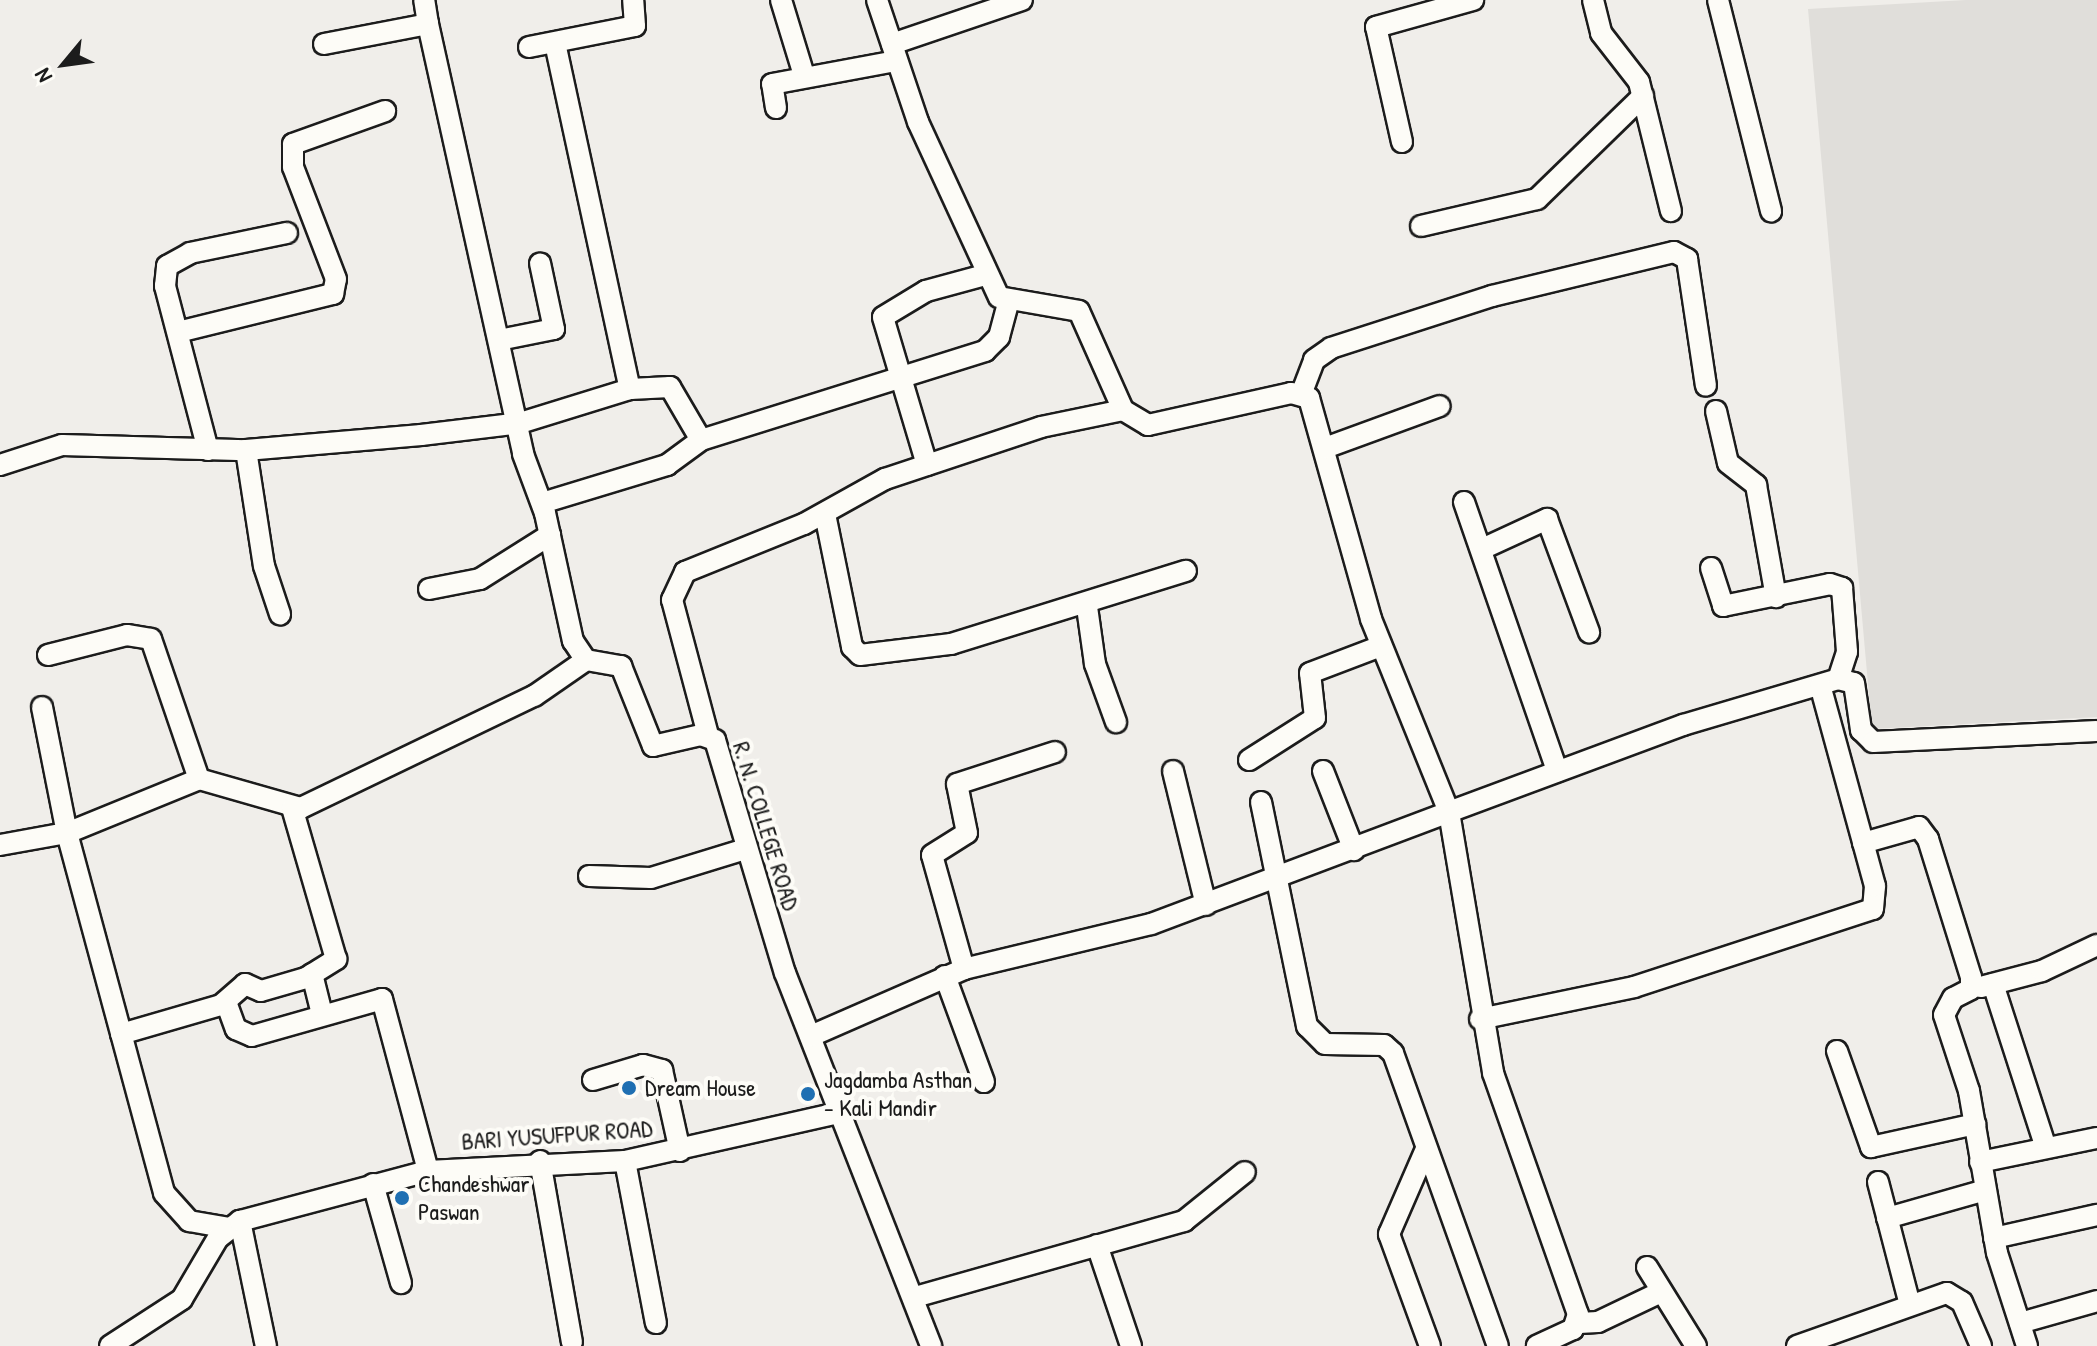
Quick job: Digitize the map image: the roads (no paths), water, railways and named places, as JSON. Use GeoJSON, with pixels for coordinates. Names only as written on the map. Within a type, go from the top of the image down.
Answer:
{"type":"FeatureCollection","features":[{"type":"Feature","properties":{"kind":"street"},"geometry":{"type":"LineString","coordinates":[[0,845],[67,833],[199,779],[292,808],[534,696],[586,660],[568,628],[542,503],[523,454],[520,423],[482,271],[424,0]]}},
{"type":"Feature","properties":{"kind":"street"},"geometry":{"type":"LineString","coordinates":[[529,47],[635,26],[633,0]]}},
{"type":"Feature","properties":{"kind":"street"},"geometry":{"type":"LineString","coordinates":[[781,0],[804,75]]}},
{"type":"Feature","properties":{"kind":"street"},"geometry":{"type":"LineString","coordinates":[[877,0],[894,52],[985,275],[1008,303],[1079,311],[1123,410],[1148,425],[1167,424],[1302,392]]}},
{"type":"Feature","properties":{"kind":"street"},"geometry":{"type":"LineString","coordinates":[[776,108],[770,86],[894,52],[1022,0]]}},
{"type":"Feature","properties":{"kind":"street"},"geometry":{"type":"LineString","coordinates":[[1593,0],[1601,33],[1634,69],[1671,211]]}},
{"type":"Feature","properties":{"kind":"street"},"geometry":{"type":"LineString","coordinates":[[1718,0],[1771,211]]}},
{"type":"Feature","properties":{"kind":"street"},"geometry":{"type":"LineString","coordinates":[[1402,142],[1376,27],[1463,1]]}},
{"type":"Feature","properties":{"kind":"street"},"geometry":{"type":"LineString","coordinates":[[324,44],[428,24]]}},
{"type":"Feature","properties":{"kind":"street"},"geometry":{"type":"LineString","coordinates":[[555,43],[630,389]]}},
{"type":"Feature","properties":{"kind":"street"},"geometry":{"type":"LineString","coordinates":[[1421,226],[1537,199],[1643,96]]}},
{"type":"Feature","properties":{"kind":"street"},"geometry":{"type":"LineString","coordinates":[[178,332],[333,294],[336,279],[293,167],[293,144],[385,111]]}},
{"type":"Feature","properties":{"kind":"street"},"geometry":{"type":"LineString","coordinates":[[208,450],[164,274],[176,258],[287,233]]}},
{"type":"Feature","properties":{"kind":"street"},"geometry":{"type":"LineString","coordinates":[[1579,1323],[1480,1019],[1449,812],[1381,646],[1325,448],[1302,392],[1314,360],[1331,348],[1492,296],[1674,252],[1687,259],[1706,386]]}},
{"type":"Feature","properties":{"kind":"street"},"geometry":{"type":"LineString","coordinates":[[499,340],[554,329],[540,263]]}},
{"type":"Feature","properties":{"kind":"street"},"geometry":{"type":"LineString","coordinates":[[927,465],[904,378],[883,317],[926,291],[985,275]]}},
{"type":"Feature","properties":{"kind":"street"},"geometry":{"type":"LineString","coordinates":[[542,503],[667,465],[701,440],[991,348],[1008,303]]}},
{"type":"Feature","properties":{"kind":"street"},"geometry":{"type":"LineString","coordinates":[[0,465],[62,445],[246,450],[520,423],[630,389],[677,390],[701,440]]}},
{"type":"Feature","properties":{"kind":"street"},"geometry":{"type":"LineString","coordinates":[[1325,448],[1440,406]]}},
{"type":"Feature","properties":{"kind":"street"},"geometry":{"type":"LineString","coordinates":[[708,735],[672,588],[685,572],[825,514],[927,465],[1041,427],[1123,410]]}},
{"type":"Feature","properties":{"kind":"street"},"geometry":{"type":"LineString","coordinates":[[1716,411],[1728,463],[1756,485],[1776,597]]}},
{"type":"Feature","properties":{"kind":"street"},"geometry":{"type":"LineString","coordinates":[[246,450],[264,566],[280,614]]}},
{"type":"Feature","properties":{"kind":"street"},"geometry":{"type":"LineString","coordinates":[[1464,502],[1557,771]]}},
{"type":"Feature","properties":{"kind":"street"},"geometry":{"type":"LineString","coordinates":[[825,514],[852,647],[860,655],[901,655],[1087,607],[1186,571]]}},
{"type":"Feature","properties":{"kind":"street"},"geometry":{"type":"LineString","coordinates":[[1482,549],[1547,519],[1589,632]]}},
{"type":"Feature","properties":{"kind":"street"},"geometry":{"type":"LineString","coordinates":[[429,589],[480,579],[550,535]]}},
{"type":"Feature","properties":{"kind":"street"},"geometry":{"type":"LineString","coordinates":[[1480,1019],[1634,987],[1862,916],[1876,899],[1829,682],[1847,652],[1842,588],[1723,606],[1711,568]]}},
{"type":"Feature","properties":{"kind":"street"},"geometry":{"type":"LineString","coordinates":[[1087,607],[1095,664],[1116,722]]}},
{"type":"Feature","properties":{"kind":"street"},"geometry":{"type":"LineString","coordinates":[[48,655],[127,635],[151,639],[199,779]]}},
{"type":"Feature","properties":{"kind":"street"},"geometry":{"type":"LineString","coordinates":[[1249,760],[1315,718],[1310,673],[1381,646]]}},
{"type":"Feature","properties":{"kind":"street","name":"R. N. COLLEGE ROAD"},"geometry":{"type":"LineString","coordinates":[[586,660],[621,666],[653,746],[708,735],[838,1113],[915,1297],[931,1346]]}},
{"type":"Feature","properties":{"kind":"street"},"geometry":{"type":"LineString","coordinates":[[811,1036],[955,973],[1206,905],[1557,771],[1829,682],[1854,683],[1861,730],[1873,742],[2097,731]]}},
{"type":"Feature","properties":{"kind":"street"},"geometry":{"type":"LineString","coordinates":[[42,707],[67,833],[164,1193],[189,1221],[234,1224]]}},
{"type":"Feature","properties":{"kind":"street"},"geometry":{"type":"LineString","coordinates":[[984,1082],[955,973],[932,855],[967,833],[957,784],[1055,752]]}},
{"type":"Feature","properties":{"kind":"street"},"geometry":{"type":"LineString","coordinates":[[1173,771],[1206,905]]}},
{"type":"Feature","properties":{"kind":"street"},"geometry":{"type":"LineString","coordinates":[[1323,771],[1354,850]]}},
{"type":"Feature","properties":{"kind":"street"},"geometry":{"type":"LineString","coordinates":[[1261,802],[1307,1026],[1325,1044],[1384,1045],[1393,1053],[1498,1346]]}},
{"type":"Feature","properties":{"kind":"street"},"geometry":{"type":"LineString","coordinates":[[121,1034],[226,1002],[233,988],[261,991],[312,974],[336,959],[292,808]]}},
{"type":"Feature","properties":{"kind":"street"},"geometry":{"type":"LineString","coordinates":[[1863,843],[1910,827],[1925,831],[1971,989]]}},
{"type":"Feature","properties":{"kind":"street"},"geometry":{"type":"LineString","coordinates":[[589,876],[651,878],[745,849]]}},
{"type":"Feature","properties":{"kind":"street"},"geometry":{"type":"LineString","coordinates":[[2027,1346],[1994,1238],[1976,1124],[1944,1015],[1953,998],[1971,989],[1993,984],[2097,945]]}},
{"type":"Feature","properties":{"kind":"street"},"geometry":{"type":"LineString","coordinates":[[312,974],[322,1014]]}},
{"type":"Feature","properties":{"kind":"street"},"geometry":{"type":"LineString","coordinates":[[1993,984],[2046,1148]]}},
{"type":"Feature","properties":{"kind":"street"},"geometry":{"type":"LineString","coordinates":[[226,1002],[241,1036],[382,999],[428,1171]]}},
{"type":"Feature","properties":{"kind":"street"},"geometry":{"type":"LineString","coordinates":[[1837,1051],[1871,1147],[1976,1124]]}},
{"type":"Feature","properties":{"kind":"street"},"geometry":{"type":"LineString","coordinates":[[593,1080],[643,1065],[662,1070],[680,1151]]}},
{"type":"Feature","properties":{"kind":"street","name":"BARI YUSUFPUR ROAD"},"geometry":{"type":"LineString","coordinates":[[234,1224],[428,1171],[540,1161],[625,1161],[838,1113]]}},
{"type":"Feature","properties":{"kind":"street"},"geometry":{"type":"LineString","coordinates":[[1980,1162],[2097,1138]]}},
{"type":"Feature","properties":{"kind":"street"},"geometry":{"type":"LineString","coordinates":[[1426,1149],[1389,1223],[1430,1346]]}},
{"type":"Feature","properties":{"kind":"street"},"geometry":{"type":"LineString","coordinates":[[540,1161],[572,1342]]}},
{"type":"Feature","properties":{"kind":"street"},"geometry":{"type":"LineString","coordinates":[[625,1161],[656,1323]]}},
{"type":"Feature","properties":{"kind":"street"},"geometry":{"type":"LineString","coordinates":[[915,1297],[1195,1216],[1245,1172]]}},
{"type":"Feature","properties":{"kind":"street"},"geometry":{"type":"LineString","coordinates":[[1878,1182],[1910,1305]]}},
{"type":"Feature","properties":{"kind":"street"},"geometry":{"type":"LineString","coordinates":[[373,1184],[401,1283]]}},
{"type":"Feature","properties":{"kind":"street"},"geometry":{"type":"LineString","coordinates":[[1887,1218],[1985,1190]]}},
{"type":"Feature","properties":{"kind":"street"},"geometry":{"type":"LineString","coordinates":[[1994,1238],[2097,1215]]}},
{"type":"Feature","properties":{"kind":"street"},"geometry":{"type":"LineString","coordinates":[[110,1346],[182,1299],[234,1224]]}},
{"type":"Feature","properties":{"kind":"street"},"geometry":{"type":"LineString","coordinates":[[234,1224],[266,1346]]}},
{"type":"Feature","properties":{"kind":"street"},"geometry":{"type":"LineString","coordinates":[[1097,1245],[1131,1346]]}},
{"type":"Feature","properties":{"kind":"street"},"geometry":{"type":"LineString","coordinates":[[1647,1267],[1661,1292],[1679,1309],[1696,1346]]}},
{"type":"Feature","properties":{"kind":"street"},"geometry":{"type":"LineString","coordinates":[[1537,1346],[1579,1323],[1598,1322],[1661,1292]]}},
{"type":"Feature","properties":{"kind":"street"},"geometry":{"type":"LineString","coordinates":[[1797,1346],[1910,1305],[1956,1296],[1981,1346]]}},
{"type":"Feature","properties":{"kind":"street"},"geometry":{"type":"LineString","coordinates":[[2020,1323],[2097,1301]]}},
{"type":"Feature","properties":{"kind":"place","name":"Dream House"},"geometry":{"type":"Point","coordinates":[629,1088]}},
{"type":"Feature","properties":{"kind":"place","name":"Jagdamba Asthan - Kali Mandir"},"geometry":{"type":"Point","coordinates":[808,1094]}},
{"type":"Feature","properties":{"kind":"place","name":"Chandeshwar Paswan"},"geometry":{"type":"Point","coordinates":[402,1198]}}]}
